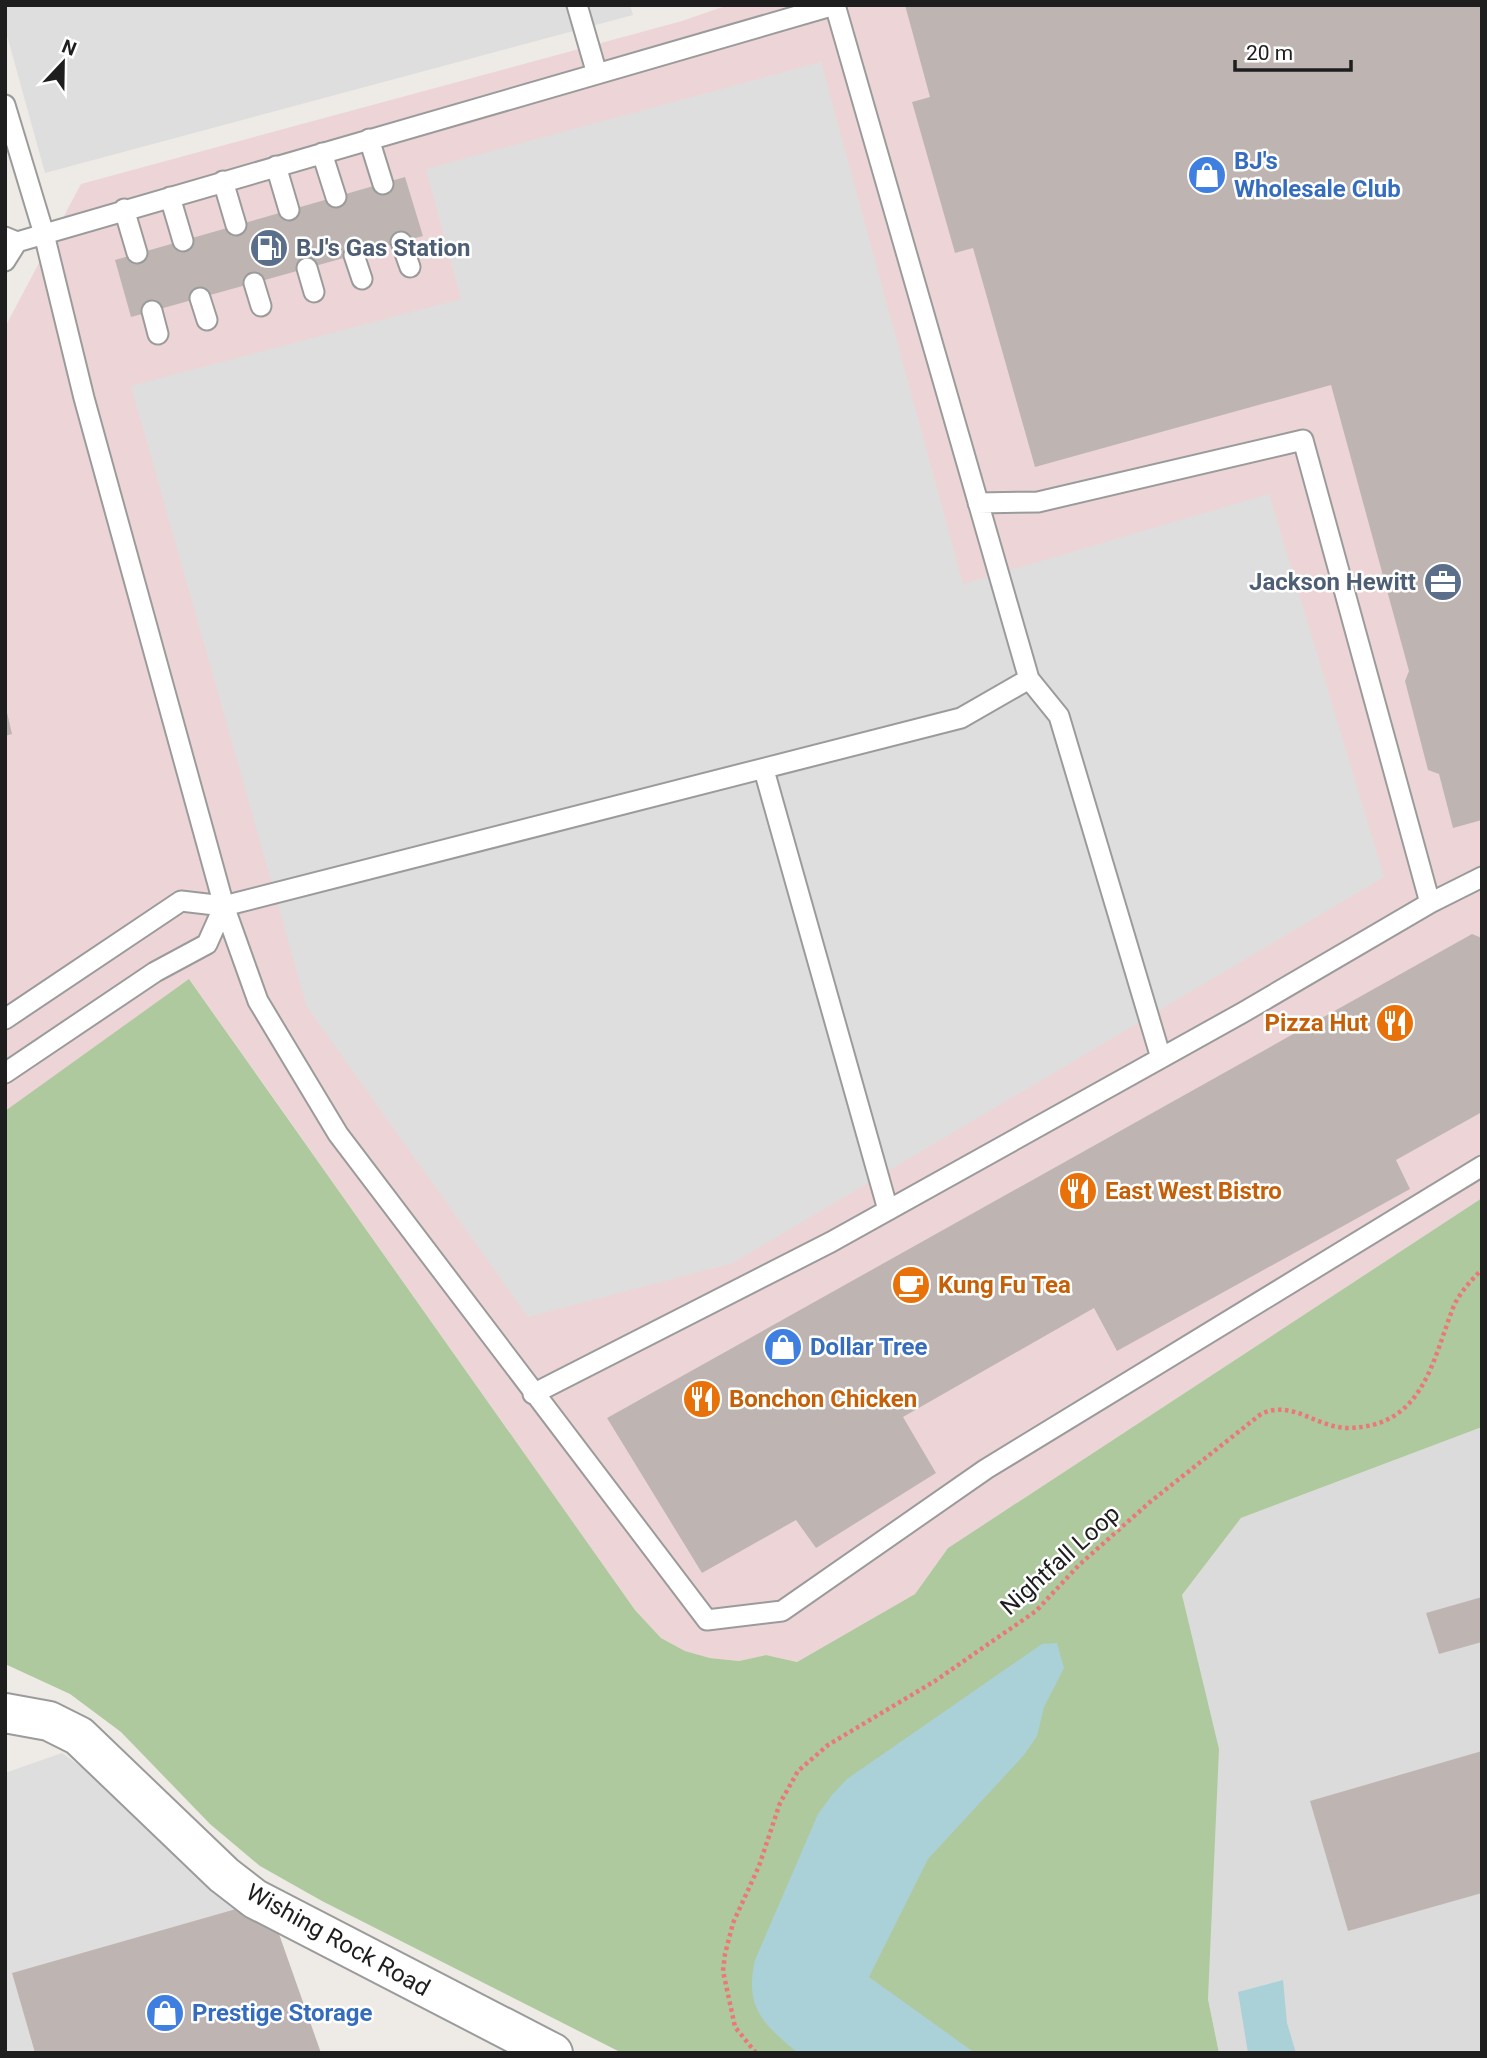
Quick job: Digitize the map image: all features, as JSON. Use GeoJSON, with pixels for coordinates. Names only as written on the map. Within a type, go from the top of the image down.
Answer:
{"type":"FeatureCollection","features":[{"type":"Feature","properties":{"kind":"street","name":"Wishing Rock Road"},"geometry":{"type":"LineString","coordinates":[[5,1713],[49,1721],[79,1736],[224,1875],[254,1899],[553,2053]]}},
{"type":"Feature","properties":{"kind":"lane"},"geometry":{"type":"LineString","coordinates":[[577,5],[597,74]]}},
{"type":"Feature","properties":{"kind":"lane"},"geometry":{"type":"LineString","coordinates":[[5,261],[11,240],[44,234],[835,5],[1029,679],[1059,716],[1161,1058]]}},
{"type":"Feature","properties":{"kind":"lane"},"geometry":{"type":"LineString","coordinates":[[5,105],[44,234],[85,398],[224,906],[258,1001],[338,1134],[533,1394],[707,1619],[782,1611],[986,1469],[1482,1166]]}},
{"type":"Feature","properties":{"kind":"lane"},"geometry":{"type":"LineString","coordinates":[[369,139],[383,184]]}},
{"type":"Feature","properties":{"kind":"lane"},"geometry":{"type":"LineString","coordinates":[[322,153],[336,197]]}},
{"type":"Feature","properties":{"kind":"lane"},"geometry":{"type":"LineString","coordinates":[[276,166],[289,210]]}},
{"type":"Feature","properties":{"kind":"lane"},"geometry":{"type":"LineString","coordinates":[[223,181],[236,225]]}},
{"type":"Feature","properties":{"kind":"lane"},"geometry":{"type":"LineString","coordinates":[[170,197],[183,241]]}},
{"type":"Feature","properties":{"kind":"lane"},"geometry":{"type":"LineString","coordinates":[[124,209],[137,253]]}},
{"type":"Feature","properties":{"kind":"lane"},"geometry":{"type":"LineString","coordinates":[[401,242],[410,267]]}},
{"type":"Feature","properties":{"kind":"lane"},"geometry":{"type":"LineString","coordinates":[[354,255],[362,279]]}},
{"type":"Feature","properties":{"kind":"lane"},"geometry":{"type":"LineString","coordinates":[[307,268],[314,292]]}},
{"type":"Feature","properties":{"kind":"lane"},"geometry":{"type":"LineString","coordinates":[[254,283],[261,306]]}},
{"type":"Feature","properties":{"kind":"lane"},"geometry":{"type":"LineString","coordinates":[[200,298],[207,320]]}},
{"type":"Feature","properties":{"kind":"lane"},"geometry":{"type":"LineString","coordinates":[[152,312],[158,334]]}},
{"type":"Feature","properties":{"kind":"lane"},"geometry":{"type":"LineString","coordinates":[[978,503],[1038,502],[1304,440],[1430,903]]}},
{"type":"Feature","properties":{"kind":"lane"},"geometry":{"type":"LineString","coordinates":[[5,1019],[181,901],[224,906],[764,770],[961,718],[1029,679]]}},
{"type":"Feature","properties":{"kind":"lane"},"geometry":{"type":"LineString","coordinates":[[764,770],[888,1210]]}},
{"type":"Feature","properties":{"kind":"lane"},"geometry":{"type":"LineString","coordinates":[[533,1394],[888,1210],[1161,1058],[1430,903],[1482,877]]}},
{"type":"Feature","properties":{"kind":"lane"},"geometry":{"type":"LineString","coordinates":[[5,1073],[155,972],[207,944],[224,906]]}},
{"type":"Feature","properties":{"kind":"path","name":"Nightfall Loop"},"geometry":{"type":"LineString","coordinates":[[757,2053],[735,2027],[723,1970],[724,1954],[733,1923],[759,1866],[780,1803],[798,1770],[828,1745],[935,1681],[1036,1611],[1079,1565],[1150,1502],[1261,1414],[1283,1408],[1329,1426],[1349,1428],[1376,1424],[1400,1412],[1418,1394],[1431,1374],[1454,1306],[1463,1290],[1482,1269]]}},
{"type":"Feature","properties":{"kind":"shaded area"},"geometry":{"type":"Polygon","coordinates":[[[5,5],[630,5],[633,15],[45,173],[5,28],[5,5]]]}},
{"type":"Feature","properties":{"kind":"shaded area"},"geometry":{"type":"Polygon","coordinates":[[[728,5],[1482,5],[1482,1198],[948,1548],[915,1594],[797,1662],[766,1655],[739,1661],[710,1658],[685,1651],[661,1638],[635,1610],[190,980],[5,1111],[5,327],[81,184],[682,21],[728,5]]]}},
{"type":"Feature","properties":{"kind":"shaded area"},"geometry":{"type":"Polygon","coordinates":[[[821,62],[963,584],[1269,494],[1384,877],[733,1263],[528,1317],[307,1007],[131,386],[461,299],[426,169],[821,62]]]}},
{"type":"Feature","properties":{"kind":"shaded area"},"geometry":{"type":"Polygon","coordinates":[[[1482,1427],[1482,2053],[1219,2053],[1208,1999],[1182,1595],[1241,1518],[1482,1427]]]}},
{"type":"Feature","properties":{"kind":"shaded area"},"geometry":{"type":"Polygon","coordinates":[[[62,1753],[267,1900],[12,1973],[35,2053],[5,2053],[5,1773],[62,1753]]]}},
{"type":"Feature","properties":{"kind":"green space"},"geometry":{"type":"Polygon","coordinates":[[[189,979],[635,1610],[661,1638],[685,1651],[710,1658],[739,1661],[766,1655],[797,1662],[915,1594],[948,1548],[1482,1198],[1482,1427],[1241,1518],[1182,1595],[1219,1749],[1208,1999],[1219,2053],[622,2053],[322,1901],[260,1866],[210,1824],[121,1732],[70,1694],[5,1664],[5,1111],[189,979]]]}},
{"type":"Feature","properties":{"kind":"water"},"geometry":{"type":"Polygon","coordinates":[[[1057,1643],[1064,1668],[1044,1707],[1037,1736],[1024,1755],[928,1859],[869,1977],[975,2053],[798,2053],[775,2033],[759,2013],[752,1990],[752,1976],[755,1960],[818,1814],[847,1779],[1042,1644],[1057,1643]]]}},
{"type":"Feature","properties":{"kind":"water"},"geometry":{"type":"Polygon","coordinates":[[[1283,1980],[1287,2023],[1296,2053],[1248,2053],[1238,1992],[1283,1980]]]}},
{"type":"Feature","properties":{"kind":"building","name":"BJ's Wholesale Club"},"geometry":{"type":"Polygon","coordinates":[[[905,5],[1482,5],[1482,820],[1453,828],[1439,774],[1428,770],[1405,681],[1409,671],[1331,385],[1035,467],[973,248],[955,253],[912,102],[930,97],[905,5]]]}},
{"type":"Feature","properties":{"kind":"building","name":"BJ's Gas Station"},"geometry":{"type":"Polygon","coordinates":[[[405,177],[423,236],[131,317],[115,260],[405,177]]]}},
{"type":"Feature","properties":{"kind":"building"},"geometry":{"type":"Polygon","coordinates":[[[5,709],[12,734],[5,736],[5,709]]]}},
{"type":"Feature","properties":{"kind":"building"},"geometry":{"type":"Polygon","coordinates":[[[1472,934],[1482,938],[1482,1112],[1396,1160],[1410,1189],[1117,1351],[1094,1308],[903,1417],[936,1473],[816,1548],[796,1520],[702,1573],[607,1418],[1472,934]]]}},
{"type":"Feature","properties":{"kind":"building"},"geometry":{"type":"Polygon","coordinates":[[[1482,1597],[1482,1642],[1439,1654],[1426,1613],[1482,1597]]]}},
{"type":"Feature","properties":{"kind":"building"},"geometry":{"type":"Polygon","coordinates":[[[1482,1751],[1482,1893],[1348,1931],[1310,1801],[1482,1751]]]}},
{"type":"Feature","properties":{"kind":"building","name":"Prestige Storage"},"geometry":{"type":"Polygon","coordinates":[[[267,1900],[321,2053],[35,2053],[12,1973],[267,1900]]]}},
{"type":"Feature","properties":{"kind":"place","name":"BJ's Wholesale Club"},"geometry":{"type":"Point","coordinates":[1207,175]}},
{"type":"Feature","properties":{"kind":"place","name":"BJ's Gas Station"},"geometry":{"type":"Point","coordinates":[269,248]}},
{"type":"Feature","properties":{"kind":"place","name":"Jackson Hewitt"},"geometry":{"type":"Point","coordinates":[1443,582]}},
{"type":"Feature","properties":{"kind":"place","name":"Pizza Hut"},"geometry":{"type":"Point","coordinates":[1395,1023]}},
{"type":"Feature","properties":{"kind":"place","name":"East West Bistro"},"geometry":{"type":"Point","coordinates":[1078,1191]}},
{"type":"Feature","properties":{"kind":"place","name":"Kung Fu Tea"},"geometry":{"type":"Point","coordinates":[911,1285]}},
{"type":"Feature","properties":{"kind":"place","name":"Dollar Tree"},"geometry":{"type":"Point","coordinates":[783,1347]}},
{"type":"Feature","properties":{"kind":"place","name":"Bonchon Chicken"},"geometry":{"type":"Point","coordinates":[702,1399]}},
{"type":"Feature","properties":{"kind":"place","name":"Prestige Storage"},"geometry":{"type":"Point","coordinates":[165,2013]}}]}
